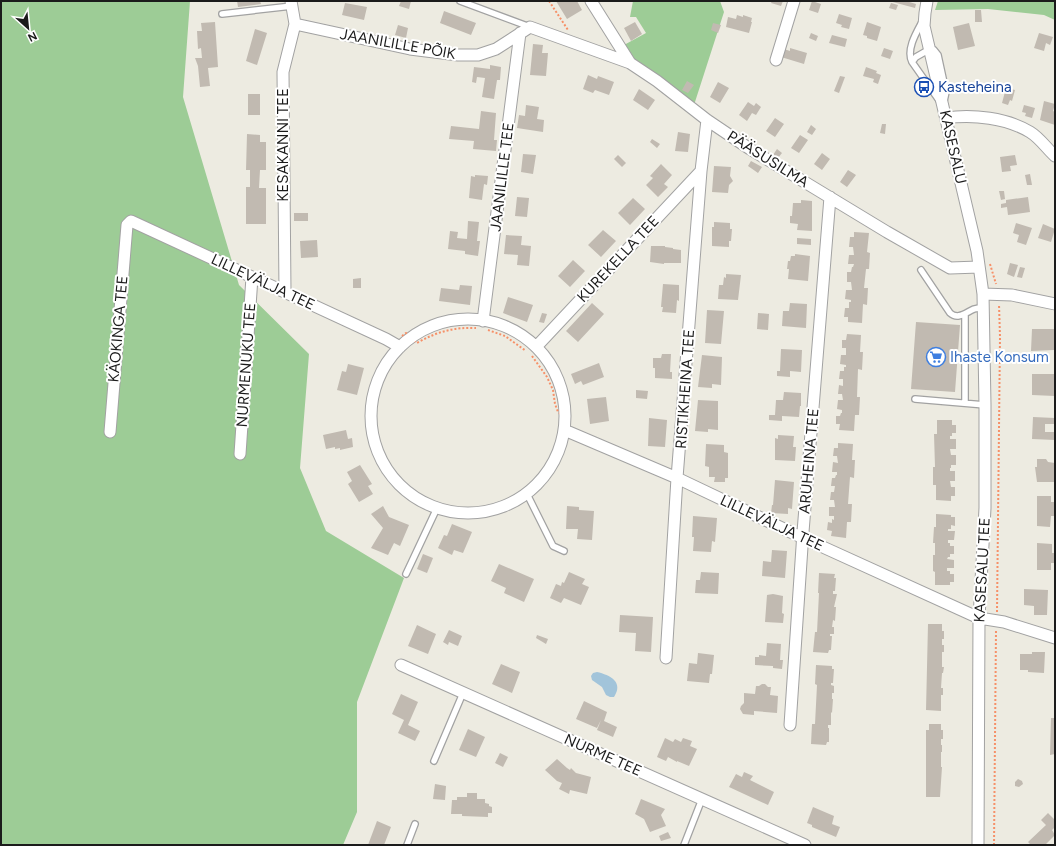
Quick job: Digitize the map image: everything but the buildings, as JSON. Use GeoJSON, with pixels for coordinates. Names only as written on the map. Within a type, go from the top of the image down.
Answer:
{"type":"FeatureCollection","features":[{"type":"Feature","properties":{"kind":"street","name":"PÄÄSUSILMA"},"geometry":{"type":"LineString","coordinates":[[591,1],[630,63],[750,149],[830,198],[950,268],[979,267]]}},
{"type":"Feature","properties":{"kind":"street"},"geometry":{"type":"LineString","coordinates":[[776,60],[794,1]]}},
{"type":"Feature","properties":{"kind":"street","name":"KASESALU"},"geometry":{"type":"LineString","coordinates":[[927,1],[924,26],[977,251],[983,294]]}},
{"type":"Feature","properties":{"kind":"street","name":"KESAKANNI TEE"},"geometry":{"type":"LineString","coordinates":[[284,292],[283,72],[295,24],[292,4]]}},
{"type":"Feature","properties":{"kind":"street","name":"JAANILILLE PÕIK"},"geometry":{"type":"LineString","coordinates":[[295,24],[410,49],[458,55],[478,55],[496,49],[530,27]]}},
{"type":"Feature","properties":{"kind":"street"},"geometry":{"type":"LineString","coordinates":[[530,27],[630,63]]}},
{"type":"Feature","properties":{"kind":"street","name":"JAANILILLE TEE"},"geometry":{"type":"LineString","coordinates":[[484,326],[520,33]]}},
{"type":"Feature","properties":{"kind":"street"},"geometry":{"type":"LineString","coordinates":[[946,118],[960,116],[988,118],[1014,124],[1032,133],[1055,156]]}},
{"type":"Feature","properties":{"kind":"street","name":"RISTIKHEINA TEE"},"geometry":{"type":"LineString","coordinates":[[666,658],[677,478],[701,171],[708,120]]}},
{"type":"Feature","properties":{"kind":"street","name":"KUREKELLA TEE"},"geometry":{"type":"LineString","coordinates":[[536,347],[701,171]]}},
{"type":"Feature","properties":{"kind":"street","name":"ARUHEINA TEE"},"geometry":{"type":"LineString","coordinates":[[790,724],[830,198]]}},
{"type":"Feature","properties":{"kind":"street","name":"LILLEVÄLJA TEE"},"geometry":{"type":"LineString","coordinates":[[127,225],[131,221],[386,339],[399,342]]}},
{"type":"Feature","properties":{"kind":"street","name":"KÄOKINGA TEE"},"geometry":{"type":"LineString","coordinates":[[110,432],[127,225]]}},
{"type":"Feature","properties":{"kind":"street","name":"NURMENUKU TEE"},"geometry":{"type":"LineString","coordinates":[[240,454],[252,277]]}},
{"type":"Feature","properties":{"kind":"street"},"geometry":{"type":"LineString","coordinates":[[983,294],[1012,296],[1055,304]]}},
{"type":"Feature","properties":{"kind":"street","name":"KASESALU TEE"},"geometry":{"type":"LineString","coordinates":[[978,845],[979,618],[985,508],[983,294]]}},
{"type":"Feature","properties":{"kind":"street"},"geometry":{"type":"LineString","coordinates":[[462,320],[484,326],[498,324],[512,330],[536,347],[546,359],[560,386],[564,401],[564,432],[559,450],[551,466],[540,481],[527,494],[510,504],[493,510],[474,513],[455,513],[420,501],[396,482],[382,462],[375,445],[371,427],[371,409],[374,391],[381,374],[399,342],[440,324],[462,320]]}},
{"type":"Feature","properties":{"kind":"street","name":"LILLEVÄLJA TEE"},"geometry":{"type":"LineString","coordinates":[[564,432],[569,432],[677,478],[803,538],[979,618],[1004,622],[1055,638]]}},
{"type":"Feature","properties":{"kind":"street","name":"NURME TEE"},"geometry":{"type":"LineString","coordinates":[[401,665],[805,845]]}},
{"type":"Feature","properties":{"kind":"lane"},"geometry":{"type":"LineString","coordinates":[[460,1],[530,27]]}},
{"type":"Feature","properties":{"kind":"lane"},"geometry":{"type":"LineString","coordinates":[[222,14],[292,4]]}},
{"type":"Feature","properties":{"kind":"lane"},"geometry":{"type":"LineString","coordinates":[[924,19],[918,29],[910,51],[910,59],[943,106]]}},
{"type":"Feature","properties":{"kind":"lane"},"geometry":{"type":"LineString","coordinates":[[912,62],[916,57],[930,49]]}},
{"type":"Feature","properties":{"kind":"lane"},"geometry":{"type":"LineString","coordinates":[[921,270],[953,316],[957,317],[974,309],[983,308]]}},
{"type":"Feature","properties":{"kind":"lane"},"geometry":{"type":"LineString","coordinates":[[965,314],[965,403]]}},
{"type":"Feature","properties":{"kind":"lane"},"geometry":{"type":"LineString","coordinates":[[915,399],[985,405]]}},
{"type":"Feature","properties":{"kind":"lane"},"geometry":{"type":"LineString","coordinates":[[527,494],[553,546],[564,551]]}},
{"type":"Feature","properties":{"kind":"lane"},"geometry":{"type":"LineString","coordinates":[[406,574],[437,508]]}},
{"type":"Feature","properties":{"kind":"lane"},"geometry":{"type":"LineString","coordinates":[[434,761],[462,693]]}},
{"type":"Feature","properties":{"kind":"lane"},"geometry":{"type":"LineString","coordinates":[[684,845],[702,800]]}},
{"type":"Feature","properties":{"kind":"lane"},"geometry":{"type":"LineString","coordinates":[[407,845],[415,824]]}},
{"type":"Feature","properties":{"kind":"path"},"geometry":{"type":"LineString","coordinates":[[549,1],[571,35]]}},
{"type":"Feature","properties":{"kind":"path"},"geometry":{"type":"LineString","coordinates":[[399,342],[406,333],[417,343],[430,336],[452,329],[484,326],[514,342],[531,355],[541,366],[553,390],[558,412],[565,416]]}},
{"type":"Feature","properties":{"kind":"green space"},"geometry":{"type":"Polygon","coordinates":[[[1,1],[190,1],[183,97],[239,285],[309,354],[300,468],[326,531],[404,578],[357,702],[357,812],[343,845],[1,845],[1,1]]]}},
{"type":"Feature","properties":{"kind":"green space"},"geometry":{"type":"Polygon","coordinates":[[[633,1],[720,1],[724,12],[694,105],[632,58],[624,45],[646,33],[636,17],[630,17],[633,1]]]}},
{"type":"Feature","properties":{"kind":"green space"},"geometry":{"type":"Polygon","coordinates":[[[938,1],[1055,1],[1055,20],[1044,15],[988,9],[935,10],[938,1]]]}},
{"type":"Feature","properties":{"kind":"water"},"geometry":{"type":"Polygon","coordinates":[[[597,672],[607,675],[614,680],[617,687],[617,692],[614,697],[606,695],[602,687],[592,680],[591,676],[593,673],[597,672]]]}},
{"type":"Feature","properties":{"kind":"place","name":"Kasteheina"},"geometry":{"type":"Point","coordinates":[924,87]}},
{"type":"Feature","properties":{"kind":"place","name":"Ihaste Konsum"},"geometry":{"type":"Point","coordinates":[936,357]}}]}
